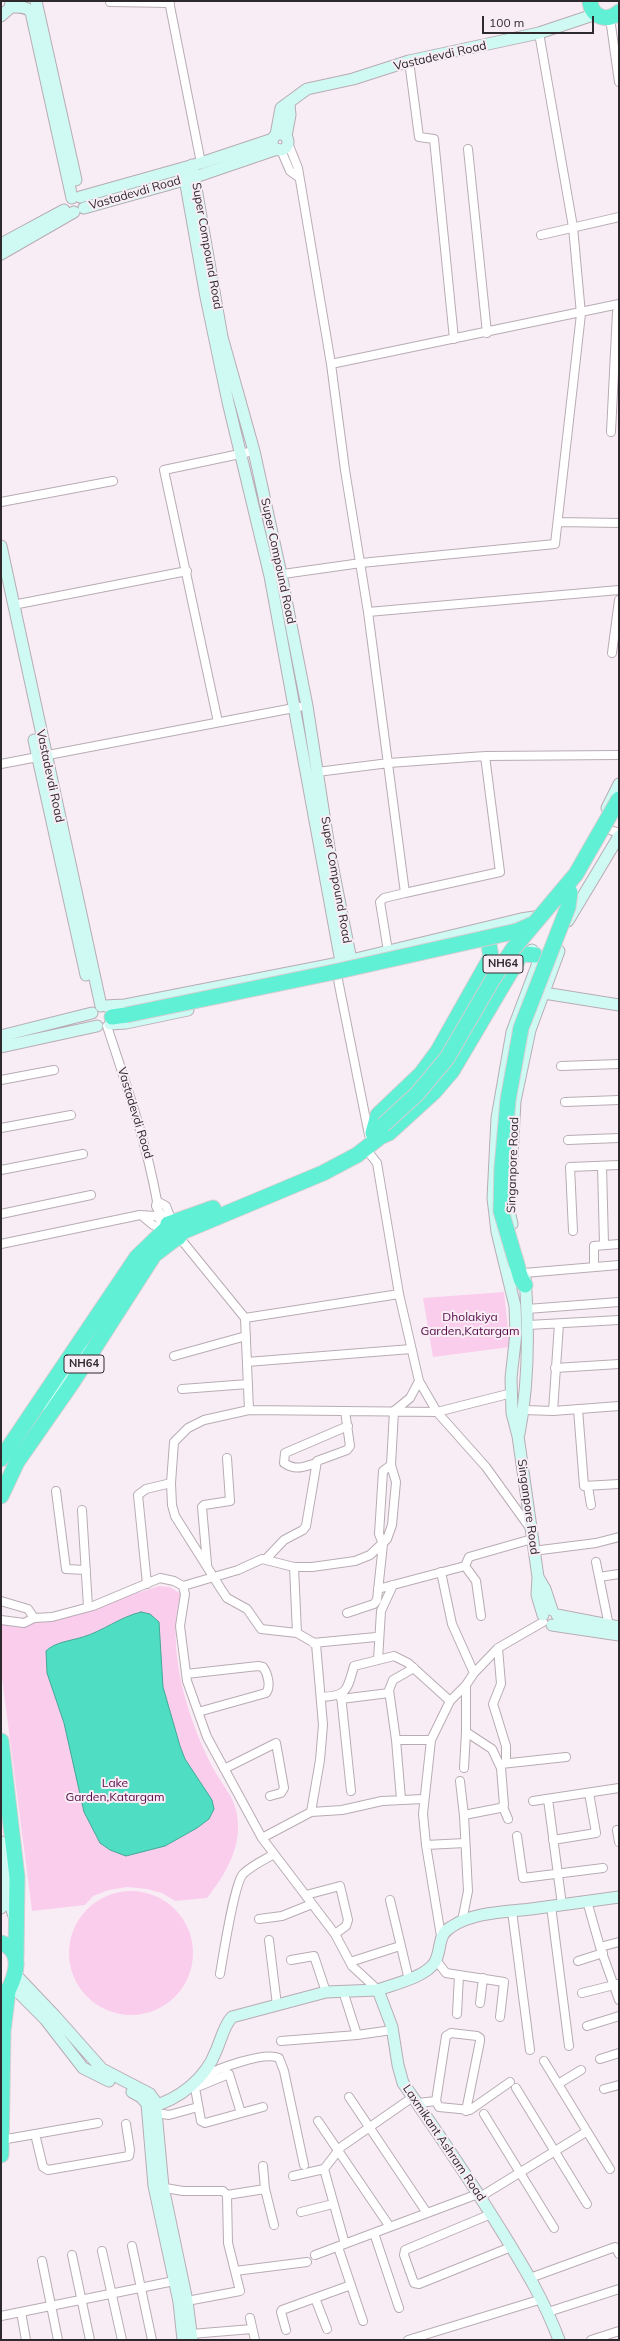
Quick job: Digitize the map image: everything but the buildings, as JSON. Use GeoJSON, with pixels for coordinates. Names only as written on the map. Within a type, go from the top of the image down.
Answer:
{"type":"FeatureCollection","features":[{"type":"Feature","properties":{"kind":"highway","name":"NH64"},"geometry":{"type":"LineString","coordinates":[[376,1135],[417,1094],[448,1058],[493,979],[513,949],[576,874],[619,798]]}},
{"type":"Feature","properties":{"kind":"highway","name":"NH64"},"geometry":{"type":"LineString","coordinates":[[1,1496],[7,1463],[137,1257],[151,1250],[174,1230],[312,1168],[350,1150],[376,1135],[438,1081],[453,1061],[498,981],[518,953],[563,904],[619,810]]}},
{"type":"Feature","properties":{"kind":"highway"},"geometry":{"type":"LineString","coordinates":[[522,1274],[501,1211],[502,1168],[508,1100],[521,1028],[555,936],[568,907],[570,892]]}},
{"type":"Feature","properties":{"kind":"highway"},"geometry":{"type":"LineString","coordinates":[[105,1016],[334,972],[517,931],[537,919]]}},
{"type":"Feature","properties":{"kind":"highway"},"geometry":{"type":"LineString","coordinates":[[489,945],[491,958],[438,1051],[421,1074],[378,1115],[376,1135],[389,1133],[442,1084],[461,1058],[520,956],[532,950]]}},
{"type":"Feature","properties":{"kind":"highway"},"geometry":{"type":"LineString","coordinates":[[1,1741],[17,1877],[16,1958],[9,1986],[3,2031],[1,2155]]}},
{"type":"Feature","properties":{"kind":"highway"},"geometry":{"type":"LineString","coordinates":[[1,1943],[12,1950],[16,1958]]}},
{"type":"Feature","properties":{"kind":"street"},"geometry":{"type":"LineString","coordinates":[[36,1],[76,203]]}},
{"type":"Feature","properties":{"kind":"street"},"geometry":{"type":"LineString","coordinates":[[110,2],[170,2],[192,165]]}},
{"type":"Feature","properties":{"kind":"street"},"geometry":{"type":"LineString","coordinates":[[1,16],[7,12],[10,4],[28,9],[30,12],[76,203]]}},
{"type":"Feature","properties":{"kind":"street"},"geometry":{"type":"LineString","coordinates":[[599,8],[619,82]]}},
{"type":"Feature","properties":{"kind":"street","name":"Vastadevdi Road"},"geometry":{"type":"LineString","coordinates":[[280,142],[282,108],[307,89],[353,79],[409,61],[539,33],[599,8]]}},
{"type":"Feature","properties":{"kind":"street"},"geometry":{"type":"LineString","coordinates":[[276,575],[361,563],[555,544],[581,314],[573,227],[539,33]]}},
{"type":"Feature","properties":{"kind":"street"},"geometry":{"type":"LineString","coordinates":[[409,61],[419,138],[434,139],[454,339]]}},
{"type":"Feature","properties":{"kind":"street"},"geometry":{"type":"LineString","coordinates":[[280,142],[298,168],[297,176],[331,364],[345,470],[368,612],[405,893]]}},
{"type":"Feature","properties":{"kind":"street","name":"Vastadevdi Road"},"geometry":{"type":"LineString","coordinates":[[1,244],[76,203],[192,165],[280,142]]}},
{"type":"Feature","properties":{"kind":"street","name":"Vastadevdi Road"},"geometry":{"type":"LineString","coordinates":[[1,254],[76,203],[190,178],[280,142]]}},
{"type":"Feature","properties":{"kind":"street"},"geometry":{"type":"LineString","coordinates":[[468,149],[487,333]]}},
{"type":"Feature","properties":{"kind":"street","name":"Super Compound Road"},"geometry":{"type":"LineString","coordinates":[[192,165],[190,178],[206,298],[239,453],[276,575],[307,706],[342,962]]}},
{"type":"Feature","properties":{"kind":"street","name":"Super Compound Road"},"geometry":{"type":"LineString","coordinates":[[190,178],[222,337],[254,451],[276,575],[295,708],[342,962]]}},
{"type":"Feature","properties":{"kind":"street"},"geometry":{"type":"LineString","coordinates":[[541,235],[619,217]]}},
{"type":"Feature","properties":{"kind":"street"},"geometry":{"type":"LineString","coordinates":[[331,364],[606,308],[618,310],[611,432]]}},
{"type":"Feature","properties":{"kind":"street"},"geometry":{"type":"LineString","coordinates":[[218,722],[187,571],[164,470],[254,451]]}},
{"type":"Feature","properties":{"kind":"street"},"geometry":{"type":"LineString","coordinates":[[1,502],[113,481]]}},
{"type":"Feature","properties":{"kind":"street"},"geometry":{"type":"LineString","coordinates":[[558,522],[619,523]]}},
{"type":"Feature","properties":{"kind":"street","name":"Vastadevdi Road"},"geometry":{"type":"LineString","coordinates":[[1,546],[3,563],[13,605],[41,756]]}},
{"type":"Feature","properties":{"kind":"street"},"geometry":{"type":"LineString","coordinates":[[13,605],[187,571]]}},
{"type":"Feature","properties":{"kind":"street","name":"Vastadevdi Road"},"geometry":{"type":"LineString","coordinates":[[1,581],[41,756],[105,1016],[151,1166],[157,1201],[156,1206],[174,1230]]}},
{"type":"Feature","properties":{"kind":"street"},"geometry":{"type":"LineString","coordinates":[[368,612],[619,590]]}},
{"type":"Feature","properties":{"kind":"street"},"geometry":{"type":"LineString","coordinates":[[612,653],[619,600]]}},
{"type":"Feature","properties":{"kind":"street"},"geometry":{"type":"LineString","coordinates":[[1,764],[307,706]]}},
{"type":"Feature","properties":{"kind":"street"},"geometry":{"type":"LineString","coordinates":[[317,772],[389,763],[485,756],[619,755]]}},
{"type":"Feature","properties":{"kind":"street"},"geometry":{"type":"LineString","coordinates":[[388,951],[380,902],[384,898],[500,872],[485,756]]}},
{"type":"Feature","properties":{"kind":"street"},"geometry":{"type":"LineString","coordinates":[[537,919],[575,869],[619,784]]}},
{"type":"Feature","properties":{"kind":"street"},"geometry":{"type":"LineString","coordinates":[[597,826],[619,833]]}},
{"type":"Feature","properties":{"kind":"street"},"geometry":{"type":"LineString","coordinates":[[1,1047],[105,1016],[125,1005],[342,962],[521,919],[553,918],[563,930],[619,836]]}},
{"type":"Feature","properties":{"kind":"street","name":"Singanpore Road"},"geometry":{"type":"LineString","coordinates":[[537,919],[535,919],[527,928],[526,940],[538,963],[512,1032],[497,1118],[493,1214],[515,1306],[516,1333],[512,1413],[518,1436],[533,1551],[538,1577],[545,1589],[550,1618]]}},
{"type":"Feature","properties":{"kind":"street","name":"Singanpore Road"},"geometry":{"type":"LineString","coordinates":[[518,1436],[524,1410],[528,1325],[522,1274],[509,1211],[510,1169],[515,1102],[530,1030],[563,940],[563,930]]}},
{"type":"Feature","properties":{"kind":"street"},"geometry":{"type":"LineString","coordinates":[[1,1036],[105,1016],[126,1023],[510,940],[544,954],[556,951],[560,946]]}},
{"type":"Feature","properties":{"kind":"street"},"geometry":{"type":"LineString","coordinates":[[342,962],[337,978],[376,1135],[377,1163],[399,1294],[411,1349],[420,1381],[437,1412],[486,1467],[531,1534],[469,1556],[465,1566]]}},
{"type":"Feature","properties":{"kind":"street"},"geometry":{"type":"LineString","coordinates":[[544,993],[619,1005]]}},
{"type":"Feature","properties":{"kind":"street"},"geometry":{"type":"LineString","coordinates":[[561,1066],[619,1064]]}},
{"type":"Feature","properties":{"kind":"street"},"geometry":{"type":"LineString","coordinates":[[1,1080],[54,1070]]}},
{"type":"Feature","properties":{"kind":"street"},"geometry":{"type":"LineString","coordinates":[[565,1102],[619,1100]]}},
{"type":"Feature","properties":{"kind":"street"},"geometry":{"type":"LineString","coordinates":[[1,1128],[71,1115]]}},
{"type":"Feature","properties":{"kind":"street"},"geometry":{"type":"LineString","coordinates":[[568,1140],[619,1138]]}},
{"type":"Feature","properties":{"kind":"street"},"geometry":{"type":"LineString","coordinates":[[1,1170],[83,1154]]}},
{"type":"Feature","properties":{"kind":"street"},"geometry":{"type":"LineString","coordinates":[[573,1231],[570,1167],[619,1165]]}},
{"type":"Feature","properties":{"kind":"street"},"geometry":{"type":"LineString","coordinates":[[602,1166],[604,1244]]}},
{"type":"Feature","properties":{"kind":"street"},"geometry":{"type":"LineString","coordinates":[[1,1214],[91,1195]]}},
{"type":"Feature","properties":{"kind":"street"},"geometry":{"type":"LineString","coordinates":[[1,1244],[140,1215],[153,1224],[174,1230],[245,1318],[249,1410]]}},
{"type":"Feature","properties":{"kind":"street"},"geometry":{"type":"LineString","coordinates":[[594,1267],[593,1246],[619,1244]]}},
{"type":"Feature","properties":{"kind":"street"},"geometry":{"type":"LineString","coordinates":[[1,1479],[7,1463],[76,1362],[77,1356],[151,1250]]}},
{"type":"Feature","properties":{"kind":"street"},"geometry":{"type":"LineString","coordinates":[[522,1274],[619,1265]]}},
{"type":"Feature","properties":{"kind":"street"},"geometry":{"type":"LineString","coordinates":[[245,1318],[399,1294]]}},
{"type":"Feature","properties":{"kind":"street"},"geometry":{"type":"LineString","coordinates":[[527,1309],[619,1302]]}},
{"type":"Feature","properties":{"kind":"street"},"geometry":{"type":"LineString","coordinates":[[528,1325],[619,1320]]}},
{"type":"Feature","properties":{"kind":"street"},"geometry":{"type":"LineString","coordinates":[[554,1411],[555,1368],[559,1324]]}},
{"type":"Feature","properties":{"kind":"street"},"geometry":{"type":"LineString","coordinates":[[174,1356],[246,1336]]}},
{"type":"Feature","properties":{"kind":"street"},"geometry":{"type":"LineString","coordinates":[[247,1362],[411,1349]]}},
{"type":"Feature","properties":{"kind":"street"},"geometry":{"type":"LineString","coordinates":[[555,1368],[619,1364]]}},
{"type":"Feature","properties":{"kind":"street"},"geometry":{"type":"LineString","coordinates":[[347,1613],[376,1602],[383,1544],[392,1525],[396,1482],[391,1465],[394,1412],[410,1398],[420,1381]]}},
{"type":"Feature","properties":{"kind":"street"},"geometry":{"type":"LineString","coordinates":[[182,1389],[248,1384]]}},
{"type":"Feature","properties":{"kind":"street"},"geometry":{"type":"LineString","coordinates":[[311,1812],[320,1760],[323,1725],[316,1644],[297,1633],[261,1629],[247,1609],[227,1598],[207,1564],[175,1516],[171,1483],[174,1442],[180,1435],[204,1420],[249,1410],[437,1412],[512,1393]]}},
{"type":"Feature","properties":{"kind":"street"},"geometry":{"type":"LineString","coordinates":[[524,1410],[554,1411],[619,1406]]}},
{"type":"Feature","properties":{"kind":"street"},"geometry":{"type":"LineString","coordinates":[[578,1409],[584,1486],[588,1487],[619,1484]]}},
{"type":"Feature","properties":{"kind":"street"},"geometry":{"type":"LineString","coordinates":[[345,1411],[348,1426],[350,1443],[349,1448],[319,1459],[316,1463],[300,1468],[291,1468],[284,1463],[285,1453],[348,1426]]}},
{"type":"Feature","properties":{"kind":"street"},"geometry":{"type":"LineString","coordinates":[[207,1564],[202,1506],[230,1501],[227,1458]]}},
{"type":"Feature","properties":{"kind":"street"},"geometry":{"type":"LineString","coordinates":[[1,1620],[24,1623],[34,1618],[52,1617],[88,1607],[160,1578],[174,1581],[183,1586],[214,1578],[266,1559],[284,1540],[303,1530],[306,1526],[316,1463]]}},
{"type":"Feature","properties":{"kind":"street"},"geometry":{"type":"LineString","coordinates":[[383,1544],[379,1534],[383,1471],[391,1465]]}},
{"type":"Feature","properties":{"kind":"street"},"geometry":{"type":"LineString","coordinates":[[147,1584],[138,1495],[146,1488],[171,1483]]}},
{"type":"Feature","properties":{"kind":"street"},"geometry":{"type":"LineString","coordinates":[[588,1487],[591,1505]]}},
{"type":"Feature","properties":{"kind":"street"},"geometry":{"type":"LineString","coordinates":[[56,1491],[66,1569],[86,1570]]}},
{"type":"Feature","properties":{"kind":"street"},"geometry":{"type":"LineString","coordinates":[[82,1510],[88,1607]]}},
{"type":"Feature","properties":{"kind":"street"},"geometry":{"type":"LineString","coordinates":[[533,1551],[596,1543],[619,1537]]}},
{"type":"Feature","properties":{"kind":"street"},"geometry":{"type":"LineString","coordinates":[[266,1559],[294,1567],[355,1561],[370,1555],[383,1544]]}},
{"type":"Feature","properties":{"kind":"street"},"geometry":{"type":"LineString","coordinates":[[154,2109],[184,2091],[201,2077],[212,2062],[224,2029],[232,2017],[326,1992],[378,1990],[409,1980],[427,1969],[436,1960],[441,1936],[426,1845],[423,1799],[431,1740],[450,1701],[498,1648],[550,1618],[614,1627],[598,1577],[596,1562]]}},
{"type":"Feature","properties":{"kind":"street"},"geometry":{"type":"LineString","coordinates":[[378,1589],[465,1566]]}},
{"type":"Feature","properties":{"kind":"street"},"geometry":{"type":"LineString","coordinates":[[465,1566],[476,1581],[481,1616]]}},
{"type":"Feature","properties":{"kind":"street"},"geometry":{"type":"LineString","coordinates":[[294,1567],[297,1633]]}},
{"type":"Feature","properties":{"kind":"street"},"geometry":{"type":"LineString","coordinates":[[441,1572],[452,1624],[474,1673]]}},
{"type":"Feature","properties":{"kind":"street"},"geometry":{"type":"LineString","coordinates":[[598,1577],[619,1574]]}},
{"type":"Feature","properties":{"kind":"street"},"geometry":{"type":"LineString","coordinates":[[378,1660],[382,1611],[393,1585]]}},
{"type":"Feature","properties":{"kind":"street"},"geometry":{"type":"LineString","coordinates":[[183,1586],[185,1594],[180,1626],[186,1674],[207,1737],[262,1838],[335,1934],[350,1962],[378,1990]]}},
{"type":"Feature","properties":{"kind":"street"},"geometry":{"type":"LineString","coordinates":[[1,1601],[28,1609],[34,1618]]}},
{"type":"Feature","properties":{"kind":"street"},"geometry":{"type":"LineString","coordinates":[[550,1618],[619,1635]]}},
{"type":"Feature","properties":{"kind":"street"},"geometry":{"type":"LineString","coordinates":[[313,1643],[376,1636]]}},
{"type":"Feature","properties":{"kind":"street"},"geometry":{"type":"LineString","coordinates":[[498,1648],[501,1684],[493,1704],[506,1746],[503,1764],[503,1807],[508,1819]]}},
{"type":"Feature","properties":{"kind":"street"},"geometry":{"type":"LineString","coordinates":[[351,1791],[341,1697],[346,1691],[354,1666],[394,1656],[414,1668],[450,1701]]}},
{"type":"Feature","properties":{"kind":"street"},"geometry":{"type":"LineString","coordinates":[[186,1674],[242,1666],[258,1666],[263,1667],[267,1676],[269,1686],[266,1693],[198,1712]]}},
{"type":"Feature","properties":{"kind":"street"},"geometry":{"type":"LineString","coordinates":[[401,1799],[396,1740],[389,1693],[390,1684],[393,1680],[414,1668]]}},
{"type":"Feature","properties":{"kind":"street"},"geometry":{"type":"LineString","coordinates":[[464,1768],[466,1685]]}},
{"type":"Feature","properties":{"kind":"street"},"geometry":{"type":"LineString","coordinates":[[321,1698],[389,1693]]}},
{"type":"Feature","properties":{"kind":"street"},"geometry":{"type":"LineString","coordinates":[[466,1732],[491,1747],[503,1764]]}},
{"type":"Feature","properties":{"kind":"street"},"geometry":{"type":"LineString","coordinates":[[396,1740],[431,1740]]}},
{"type":"Feature","properties":{"kind":"street"},"geometry":{"type":"LineString","coordinates":[[224,1769],[276,1743],[284,1788],[281,1793],[270,1796]]}},
{"type":"Feature","properties":{"kind":"street"},"geometry":{"type":"LineString","coordinates":[[503,1764],[566,1756]]}},
{"type":"Feature","properties":{"kind":"street"},"geometry":{"type":"LineString","coordinates":[[460,1782],[464,1816],[468,1891],[462,1921]]}},
{"type":"Feature","properties":{"kind":"street"},"geometry":{"type":"LineString","coordinates":[[533,1801],[619,1788]]}},
{"type":"Feature","properties":{"kind":"street"},"geometry":{"type":"LineString","coordinates":[[553,1840],[596,1833],[589,1792]]}},
{"type":"Feature","properties":{"kind":"street"},"geometry":{"type":"LineString","coordinates":[[262,1838],[311,1812],[342,1810],[382,1801],[423,1799]]}},
{"type":"Feature","properties":{"kind":"street"},"geometry":{"type":"LineString","coordinates":[[548,1799],[557,1874],[556,1905],[569,2046]]}},
{"type":"Feature","properties":{"kind":"street"},"geometry":{"type":"LineString","coordinates":[[464,1816],[466,1813],[503,1807]]}},
{"type":"Feature","properties":{"kind":"street"},"geometry":{"type":"LineString","coordinates":[[617,1830],[619,1842]]}},
{"type":"Feature","properties":{"kind":"street"},"geometry":{"type":"LineString","coordinates":[[517,1836],[523,1878],[603,1868]]}},
{"type":"Feature","properties":{"kind":"street"},"geometry":{"type":"LineString","coordinates":[[1,1842],[6,1892],[17,1926]]}},
{"type":"Feature","properties":{"kind":"street"},"geometry":{"type":"LineString","coordinates":[[426,1845],[465,1844]]}},
{"type":"Feature","properties":{"kind":"street"},"geometry":{"type":"LineString","coordinates":[[220,1974],[228,1927],[240,1879],[245,1872],[274,1854]]}},
{"type":"Feature","properties":{"kind":"street"},"geometry":{"type":"LineString","coordinates":[[306,1895],[340,1886],[348,1920],[346,1926],[335,1934]]}},
{"type":"Feature","properties":{"kind":"street"},"geometry":{"type":"LineString","coordinates":[[1,1908],[6,1892]]}},
{"type":"Feature","properties":{"kind":"street"},"geometry":{"type":"LineString","coordinates":[[441,1936],[448,1929],[462,1921],[512,1911],[619,1897]]}},
{"type":"Feature","properties":{"kind":"street"},"geometry":{"type":"LineString","coordinates":[[390,1900],[409,1980]]}},
{"type":"Feature","properties":{"kind":"street"},"geometry":{"type":"LineString","coordinates":[[587,1901],[601,1950],[617,1984],[619,2000]]}},
{"type":"Feature","properties":{"kind":"street"},"geometry":{"type":"LineString","coordinates":[[258,1919],[282,1916],[312,1904]]}},
{"type":"Feature","properties":{"kind":"street"},"geometry":{"type":"LineString","coordinates":[[512,1911],[530,2050]]}},
{"type":"Feature","properties":{"kind":"street"},"geometry":{"type":"LineString","coordinates":[[269,1940],[277,2005]]}},
{"type":"Feature","properties":{"kind":"street"},"geometry":{"type":"LineString","coordinates":[[578,1961],[619,1942]]}},
{"type":"Feature","properties":{"kind":"street"},"geometry":{"type":"LineString","coordinates":[[350,1962],[400,1946]]}},
{"type":"Feature","properties":{"kind":"street"},"geometry":{"type":"LineString","coordinates":[[291,1960],[314,1956],[326,1992]]}},
{"type":"Feature","properties":{"kind":"street"},"geometry":{"type":"LineString","coordinates":[[436,1960],[446,1973],[504,1982],[500,2017]]}},
{"type":"Feature","properties":{"kind":"street"},"geometry":{"type":"LineString","coordinates":[[457,2014],[459,1975]]}},
{"type":"Feature","properties":{"kind":"street"},"geometry":{"type":"LineString","coordinates":[[480,2003],[483,1978]]}},
{"type":"Feature","properties":{"kind":"street"},"geometry":{"type":"LineString","coordinates":[[582,1993],[617,1984]]}},
{"type":"Feature","properties":{"kind":"street"},"geometry":{"type":"LineString","coordinates":[[9,1986],[55,2016],[102,2070],[150,2094],[154,2109],[159,2187],[179,2280],[189,2338]]}},
{"type":"Feature","properties":{"kind":"street","name":"Laxmikant Ashram Road"},"geometry":{"type":"LineString","coordinates":[[378,1990],[392,2030],[399,2072],[415,2100],[479,2195],[530,2278],[548,2312],[558,2340]]}},
{"type":"Feature","properties":{"kind":"street"},"geometry":{"type":"LineString","coordinates":[[343,1991],[357,2035]]}},
{"type":"Feature","properties":{"kind":"street"},"geometry":{"type":"LineString","coordinates":[[587,2026],[619,2016]]}},
{"type":"Feature","properties":{"kind":"street"},"geometry":{"type":"LineString","coordinates":[[281,2041],[357,2035],[392,2030]]}},
{"type":"Feature","properties":{"kind":"street"},"geometry":{"type":"LineString","coordinates":[[466,2111],[480,2038],[477,2036],[451,2033],[446,2036],[436,2101],[439,2107],[466,2111],[474,2108],[513,2085],[586,2204]]}},
{"type":"Feature","properties":{"kind":"street"},"geometry":{"type":"LineString","coordinates":[[600,2059],[619,2053]]}},
{"type":"Feature","properties":{"kind":"street"},"geometry":{"type":"LineString","coordinates":[[201,2077],[230,2065],[269,2056],[279,2058],[284,2071],[304,2165]]}},
{"type":"Feature","properties":{"kind":"street"},"geometry":{"type":"LineString","coordinates":[[544,2062],[610,2169]]}},
{"type":"Feature","properties":{"kind":"street"},"geometry":{"type":"LineString","coordinates":[[558,2084],[581,2070]]}},
{"type":"Feature","properties":{"kind":"street"},"geometry":{"type":"LineString","coordinates":[[241,2113],[229,2074],[198,2085],[195,2092],[203,2123],[241,2113],[263,2107]]}},
{"type":"Feature","properties":{"kind":"street"},"geometry":{"type":"LineString","coordinates":[[604,2089],[619,2084]]}},
{"type":"Feature","properties":{"kind":"street"},"geometry":{"type":"LineString","coordinates":[[349,2097],[427,2213]]}},
{"type":"Feature","properties":{"kind":"street"},"geometry":{"type":"LineString","coordinates":[[293,2176],[324,2169],[338,2150],[369,2127],[415,2100],[436,2101]]}},
{"type":"Feature","properties":{"kind":"street"},"geometry":{"type":"LineString","coordinates":[[154,2109],[168,2115],[198,2107]]}},
{"type":"Feature","properties":{"kind":"street"},"geometry":{"type":"LineString","coordinates":[[484,2114],[554,2228]]}},
{"type":"Feature","properties":{"kind":"street"},"geometry":{"type":"LineString","coordinates":[[318,2121],[390,2227]]}},
{"type":"Feature","properties":{"kind":"street"},"geometry":{"type":"LineString","coordinates":[[1,2140],[98,2123]]}},
{"type":"Feature","properties":{"kind":"street"},"geometry":{"type":"LineString","coordinates":[[36,2134],[43,2167],[48,2170],[129,2156],[130,2150],[126,2124]]}},
{"type":"Feature","properties":{"kind":"street"},"geometry":{"type":"LineString","coordinates":[[315,2255],[479,2195],[586,2132]]}},
{"type":"Feature","properties":{"kind":"street"},"geometry":{"type":"LineString","coordinates":[[263,2166],[265,2189],[274,2225]]}},
{"type":"Feature","properties":{"kind":"street"},"geometry":{"type":"LineString","coordinates":[[324,2169],[351,2285],[363,2321]]}},
{"type":"Feature","properties":{"kind":"street"},"geometry":{"type":"LineString","coordinates":[[159,2187],[183,2191],[223,2191],[227,2195],[228,2240],[240,2291],[187,2301]]}},
{"type":"Feature","properties":{"kind":"street"},"geometry":{"type":"LineString","coordinates":[[227,2195],[265,2189]]}},
{"type":"Feature","properties":{"kind":"street"},"geometry":{"type":"LineString","coordinates":[[302,2212],[333,2204]]}},
{"type":"Feature","properties":{"kind":"street"},"geometry":{"type":"LineString","coordinates":[[491,2214],[405,2250],[404,2255],[414,2283],[419,2284],[511,2247]]}},
{"type":"Feature","properties":{"kind":"street"},"geometry":{"type":"LineString","coordinates":[[374,2233],[399,2308]]}},
{"type":"Feature","properties":{"kind":"street"},"geometry":{"type":"LineString","coordinates":[[132,2246],[152,2340]]}},
{"type":"Feature","properties":{"kind":"street"},"geometry":{"type":"LineString","coordinates":[[530,2278],[615,2247],[619,2254]]}},
{"type":"Feature","properties":{"kind":"street"},"geometry":{"type":"LineString","coordinates":[[102,2251],[122,2340]]}},
{"type":"Feature","properties":{"kind":"street"},"geometry":{"type":"LineString","coordinates":[[72,2255],[90,2340]]}},
{"type":"Feature","properties":{"kind":"street"},"geometry":{"type":"LineString","coordinates":[[42,2261],[58,2340]]}},
{"type":"Feature","properties":{"kind":"street"},"geometry":{"type":"LineString","coordinates":[[235,2271],[307,2262]]}},
{"type":"Feature","properties":{"kind":"street"},"geometry":{"type":"LineString","coordinates":[[1,2316],[179,2280]]}},
{"type":"Feature","properties":{"kind":"street"},"geometry":{"type":"LineString","coordinates":[[179,2280],[187,2301],[189,2338]]}},
{"type":"Feature","properties":{"kind":"street"},"geometry":{"type":"LineString","coordinates":[[286,2330],[281,2311],[351,2285]]}},
{"type":"Feature","properties":{"kind":"street"},"geometry":{"type":"LineString","coordinates":[[548,2312],[619,2290]]}},
{"type":"Feature","properties":{"kind":"street"},"geometry":{"type":"LineString","coordinates":[[315,2298],[327,2329]]}},
{"type":"Feature","properties":{"kind":"street"},"geometry":{"type":"LineString","coordinates":[[408,2340],[542,2299]]}},
{"type":"Feature","properties":{"kind":"street"},"geometry":{"type":"LineString","coordinates":[[21,2312],[26,2340]]}},
{"type":"Feature","properties":{"kind":"street"},"geometry":{"type":"LineString","coordinates":[[250,2318],[255,2340]]}},
{"type":"Feature","properties":{"kind":"street"},"geometry":{"type":"LineString","coordinates":[[189,2338],[252,2329]]}},
{"type":"Feature","properties":{"kind":"street"},"geometry":{"type":"LineString","coordinates":[[591,2340],[619,2331]]}},
{"type":"Feature","properties":{"kind":"green space","name":"Dholakiya Garden,Katargam"},"geometry":{"type":"Polygon","coordinates":[[[504,1292],[510,1347],[433,1357],[423,1298],[504,1292]]]}},
{"type":"Feature","properties":{"kind":"green space","name":"Lake Garden,Katargam"},"geometry":{"type":"Polygon","coordinates":[[[159,1586],[170,1587],[181,1594],[176,1621],[179,1673],[188,1708],[200,1741],[212,1766],[230,1795],[236,1809],[238,1836],[235,1850],[223,1875],[207,1898],[175,1901],[162,1893],[147,1889],[127,1887],[109,1890],[93,1896],[85,1905],[32,1911],[1,1670],[1,1616],[48,1622],[159,1586]]]}},
{"type":"Feature","properties":{"kind":"green space"},"geometry":{"type":"Polygon","coordinates":[[[131,1891],[155,1896],[174,1910],[188,1929],[193,1953],[188,1977],[174,1996],[155,2010],[131,2015],[107,2010],[88,1996],[74,1977],[69,1953],[74,1929],[88,1910],[107,1896],[131,1891]]]}},
{"type":"Feature","properties":{"kind":"shaded area"},"geometry":{"type":"Polygon","coordinates":[[[141,1612],[150,1614],[159,1622],[163,1687],[180,1746],[185,1759],[212,1800],[214,1809],[209,1819],[197,1828],[165,1846],[126,1856],[110,1850],[100,1843],[84,1812],[64,1723],[47,1673],[46,1651],[58,1644],[83,1637],[126,1617],[141,1612]]]}}]}
